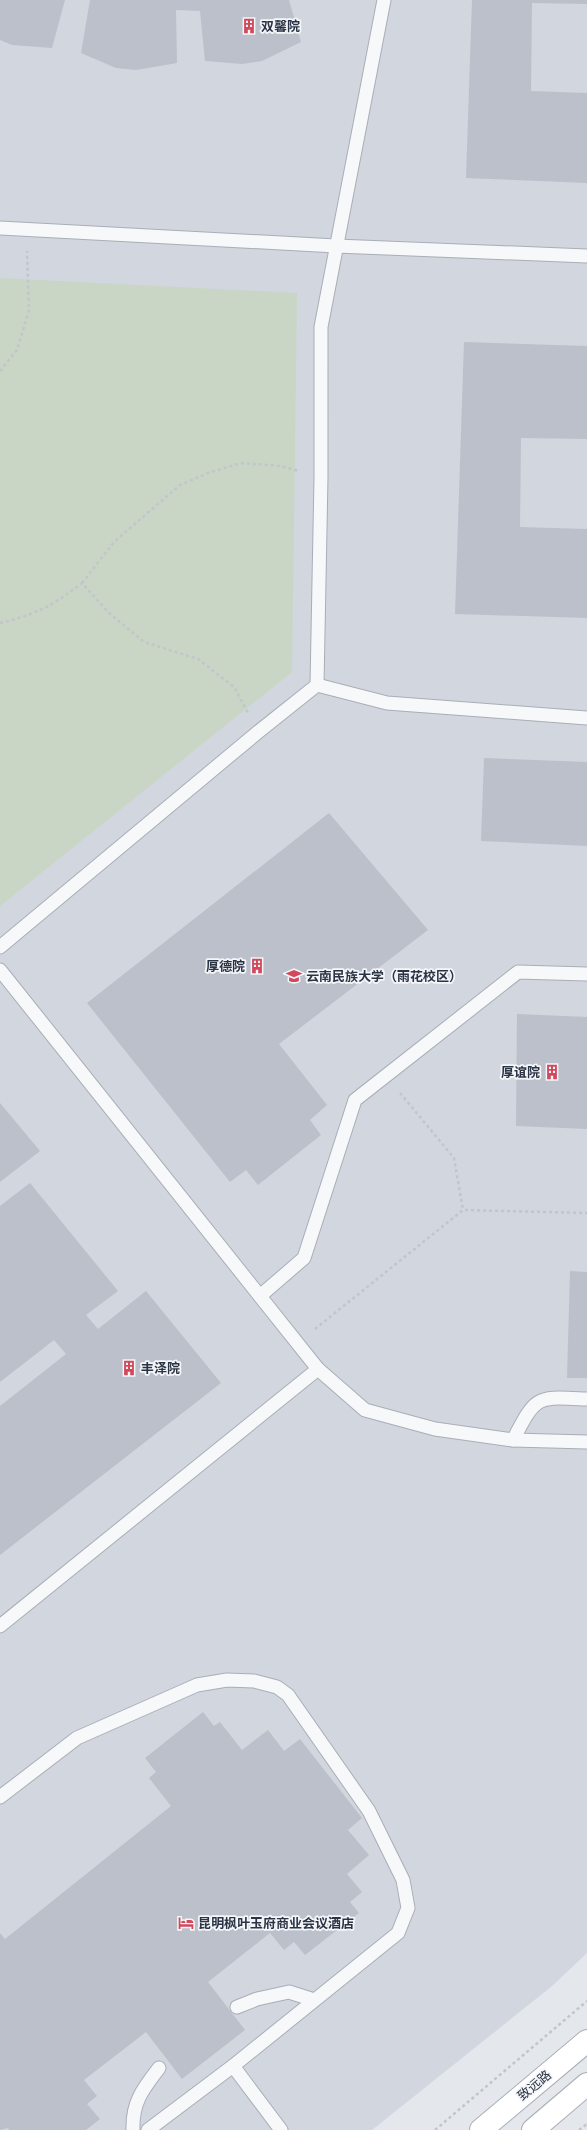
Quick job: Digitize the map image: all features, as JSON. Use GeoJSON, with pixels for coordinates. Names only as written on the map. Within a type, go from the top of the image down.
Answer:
{"type":"FeatureCollection","features":[{"type":"Feature","properties":{"kind":"main road","name":"致远路"},"geometry":{"type":"LineString","coordinates":[[481,2130],[587,2041]]}},
{"type":"Feature","properties":{"kind":"main road"},"geometry":{"type":"LineString","coordinates":[[533,2130],[587,2084]]}},
{"type":"Feature","properties":{"kind":"lane"},"geometry":{"type":"LineString","coordinates":[[317,685],[321,476],[321,327],[384,0]]}},
{"type":"Feature","properties":{"kind":"lane"},"geometry":{"type":"LineString","coordinates":[[0,228],[336,246],[587,256]]}},
{"type":"Feature","properties":{"kind":"lane"},"geometry":{"type":"LineString","coordinates":[[317,685],[387,703],[587,718]]}},
{"type":"Feature","properties":{"kind":"lane"},"geometry":{"type":"LineString","coordinates":[[0,947],[258,732],[317,685]]}},
{"type":"Feature","properties":{"kind":"lane"},"geometry":{"type":"LineString","coordinates":[[0,970],[318,1369],[365,1410],[434,1430],[513,1440],[587,1442]]}},
{"type":"Feature","properties":{"kind":"lane"},"geometry":{"type":"LineString","coordinates":[[260,1296],[304,1258],[355,1100],[518,972],[587,974]]}},
{"type":"Feature","properties":{"kind":"lane"},"geometry":{"type":"LineString","coordinates":[[0,1626],[318,1369]]}},
{"type":"Feature","properties":{"kind":"lane"},"geometry":{"type":"LineString","coordinates":[[513,1440],[530,1408],[541,1400],[554,1398],[587,1399]]}},
{"type":"Feature","properties":{"kind":"lane"},"geometry":{"type":"LineString","coordinates":[[0,1797],[77,1738],[169,1696],[197,1685],[227,1680],[254,1681],[277,1687],[288,1695],[369,1811],[403,1880],[408,1908],[398,1933],[233,2066],[148,2130]]}},
{"type":"Feature","properties":{"kind":"lane"},"geometry":{"type":"LineString","coordinates":[[237,2007],[257,1999],[289,1992],[314,2000]]}},
{"type":"Feature","properties":{"kind":"lane"},"geometry":{"type":"LineString","coordinates":[[233,2066],[281,2130]]}},
{"type":"Feature","properties":{"kind":"lane"},"geometry":{"type":"LineString","coordinates":[[133,2130],[132,2113],[143,2089],[159,2068]]}},
{"type":"Feature","properties":{"kind":"path"},"geometry":{"type":"LineString","coordinates":[[0,371],[17,350],[29,310],[27,229]]}},
{"type":"Feature","properties":{"kind":"path"},"geometry":{"type":"LineString","coordinates":[[0,623],[24,617],[57,602],[82,583],[114,542],[180,485],[201,476],[241,463],[281,466],[321,476]]}},
{"type":"Feature","properties":{"kind":"path"},"geometry":{"type":"LineString","coordinates":[[82,583],[109,613],[144,642],[198,659],[234,687],[258,732]]}},
{"type":"Feature","properties":{"kind":"path"},"geometry":{"type":"LineString","coordinates":[[386,1076],[454,1158],[463,1210]]}},
{"type":"Feature","properties":{"kind":"path"},"geometry":{"type":"LineString","coordinates":[[297,1343],[463,1210],[587,1212]]}},
{"type":"Feature","properties":{"kind":"path"},"geometry":{"type":"LineString","coordinates":[[435,2130],[587,2001]]}},
{"type":"Feature","properties":{"kind":"path"},"geometry":{"type":"LineString","coordinates":[[579,2130],[587,2124]]}},
{"type":"Feature","properties":{"kind":"shaded area","name":"云南民族大学（雨花校区）"},"geometry":{"type":"Polygon","coordinates":[[[0,0],[587,0],[587,1953],[551,1987],[372,2130],[0,2130],[0,0]]]}},
{"type":"Feature","properties":{"kind":"green space"},"geometry":{"type":"Polygon","coordinates":[[[0,278],[297,293],[292,672],[0,906],[0,278]]]}},
{"type":"Feature","properties":{"kind":"building"},"geometry":{"type":"Polygon","coordinates":[[[0,0],[65,0],[52,48],[12,45],[0,40],[0,0]]]}},
{"type":"Feature","properties":{"kind":"building","name":"双馨院"},"geometry":{"type":"Polygon","coordinates":[[[90,0],[289,0],[301,42],[262,61],[242,64],[205,61],[200,11],[176,10],[177,63],[136,70],[116,68],[81,53],[90,0]]]}},
{"type":"Feature","properties":{"kind":"building"},"geometry":{"type":"Polygon","coordinates":[[[472,0],[587,0],[587,4],[532,3],[531,91],[587,93],[587,183],[466,178],[472,0]]]}},
{"type":"Feature","properties":{"kind":"building"},"geometry":{"type":"Polygon","coordinates":[[[464,342],[587,346],[587,439],[521,438],[520,527],[587,529],[587,618],[455,614],[464,342]]]}},
{"type":"Feature","properties":{"kind":"building"},"geometry":{"type":"Polygon","coordinates":[[[484,758],[587,762],[587,846],[481,841],[484,758]]]}},
{"type":"Feature","properties":{"kind":"building","name":"厚德院"},"geometry":{"type":"Polygon","coordinates":[[[329,813],[428,930],[279,1044],[327,1105],[310,1120],[321,1135],[258,1185],[246,1170],[230,1182],[87,1003],[329,813]]]}},
{"type":"Feature","properties":{"kind":"building","name":"厚谊院"},"geometry":{"type":"Polygon","coordinates":[[[517,1014],[587,1017],[587,1129],[516,1126],[517,1014]]]}},
{"type":"Feature","properties":{"kind":"building"},"geometry":{"type":"Polygon","coordinates":[[[0,1103],[40,1151],[0,1182],[0,1103]]]}},
{"type":"Feature","properties":{"kind":"building","name":"丰泽院"},"geometry":{"type":"Polygon","coordinates":[[[30,1183],[118,1291],[86,1315],[98,1329],[146,1291],[221,1383],[0,1555],[0,1406],[66,1354],[54,1340],[0,1382],[0,1206],[30,1183]]]}},
{"type":"Feature","properties":{"kind":"building"},"geometry":{"type":"Polygon","coordinates":[[[570,1271],[587,1272],[587,1378],[567,1378],[570,1271]]]}},
{"type":"Feature","properties":{"kind":"building","name":"昆明枫叶玉府商业会议酒店"},"geometry":{"type":"Polygon","coordinates":[[[203,1712],[214,1726],[220,1722],[242,1750],[268,1730],[284,1751],[300,1739],[362,1818],[348,1830],[369,1855],[347,1874],[362,1892],[350,1902],[359,1913],[305,1955],[294,1942],[284,1950],[270,1933],[208,1982],[245,2030],[182,2079],[146,2032],[84,2080],[97,2096],[87,2104],[100,2119],[86,2130],[9,2130],[8,2128],[0,2130],[0,1933],[5,1939],[171,1806],[149,1778],[156,1772],[145,1758],[203,1712]]]}},
{"type":"Feature","properties":{"kind":"place","name":"双馨院"},"geometry":{"type":"Point","coordinates":[249,26]}},
{"type":"Feature","properties":{"kind":"place","name":"厚德院"},"geometry":{"type":"Point","coordinates":[257,966]}},
{"type":"Feature","properties":{"kind":"place","name":"云南民族大学（雨花校区）"},"geometry":{"type":"Point","coordinates":[294,976]}},
{"type":"Feature","properties":{"kind":"place","name":"厚谊院"},"geometry":{"type":"Point","coordinates":[552,1072]}},
{"type":"Feature","properties":{"kind":"place","name":"丰泽院"},"geometry":{"type":"Point","coordinates":[129,1368]}},
{"type":"Feature","properties":{"kind":"place","name":"昆明枫叶玉府商业会议酒店"},"geometry":{"type":"Point","coordinates":[186,1923]}}]}
